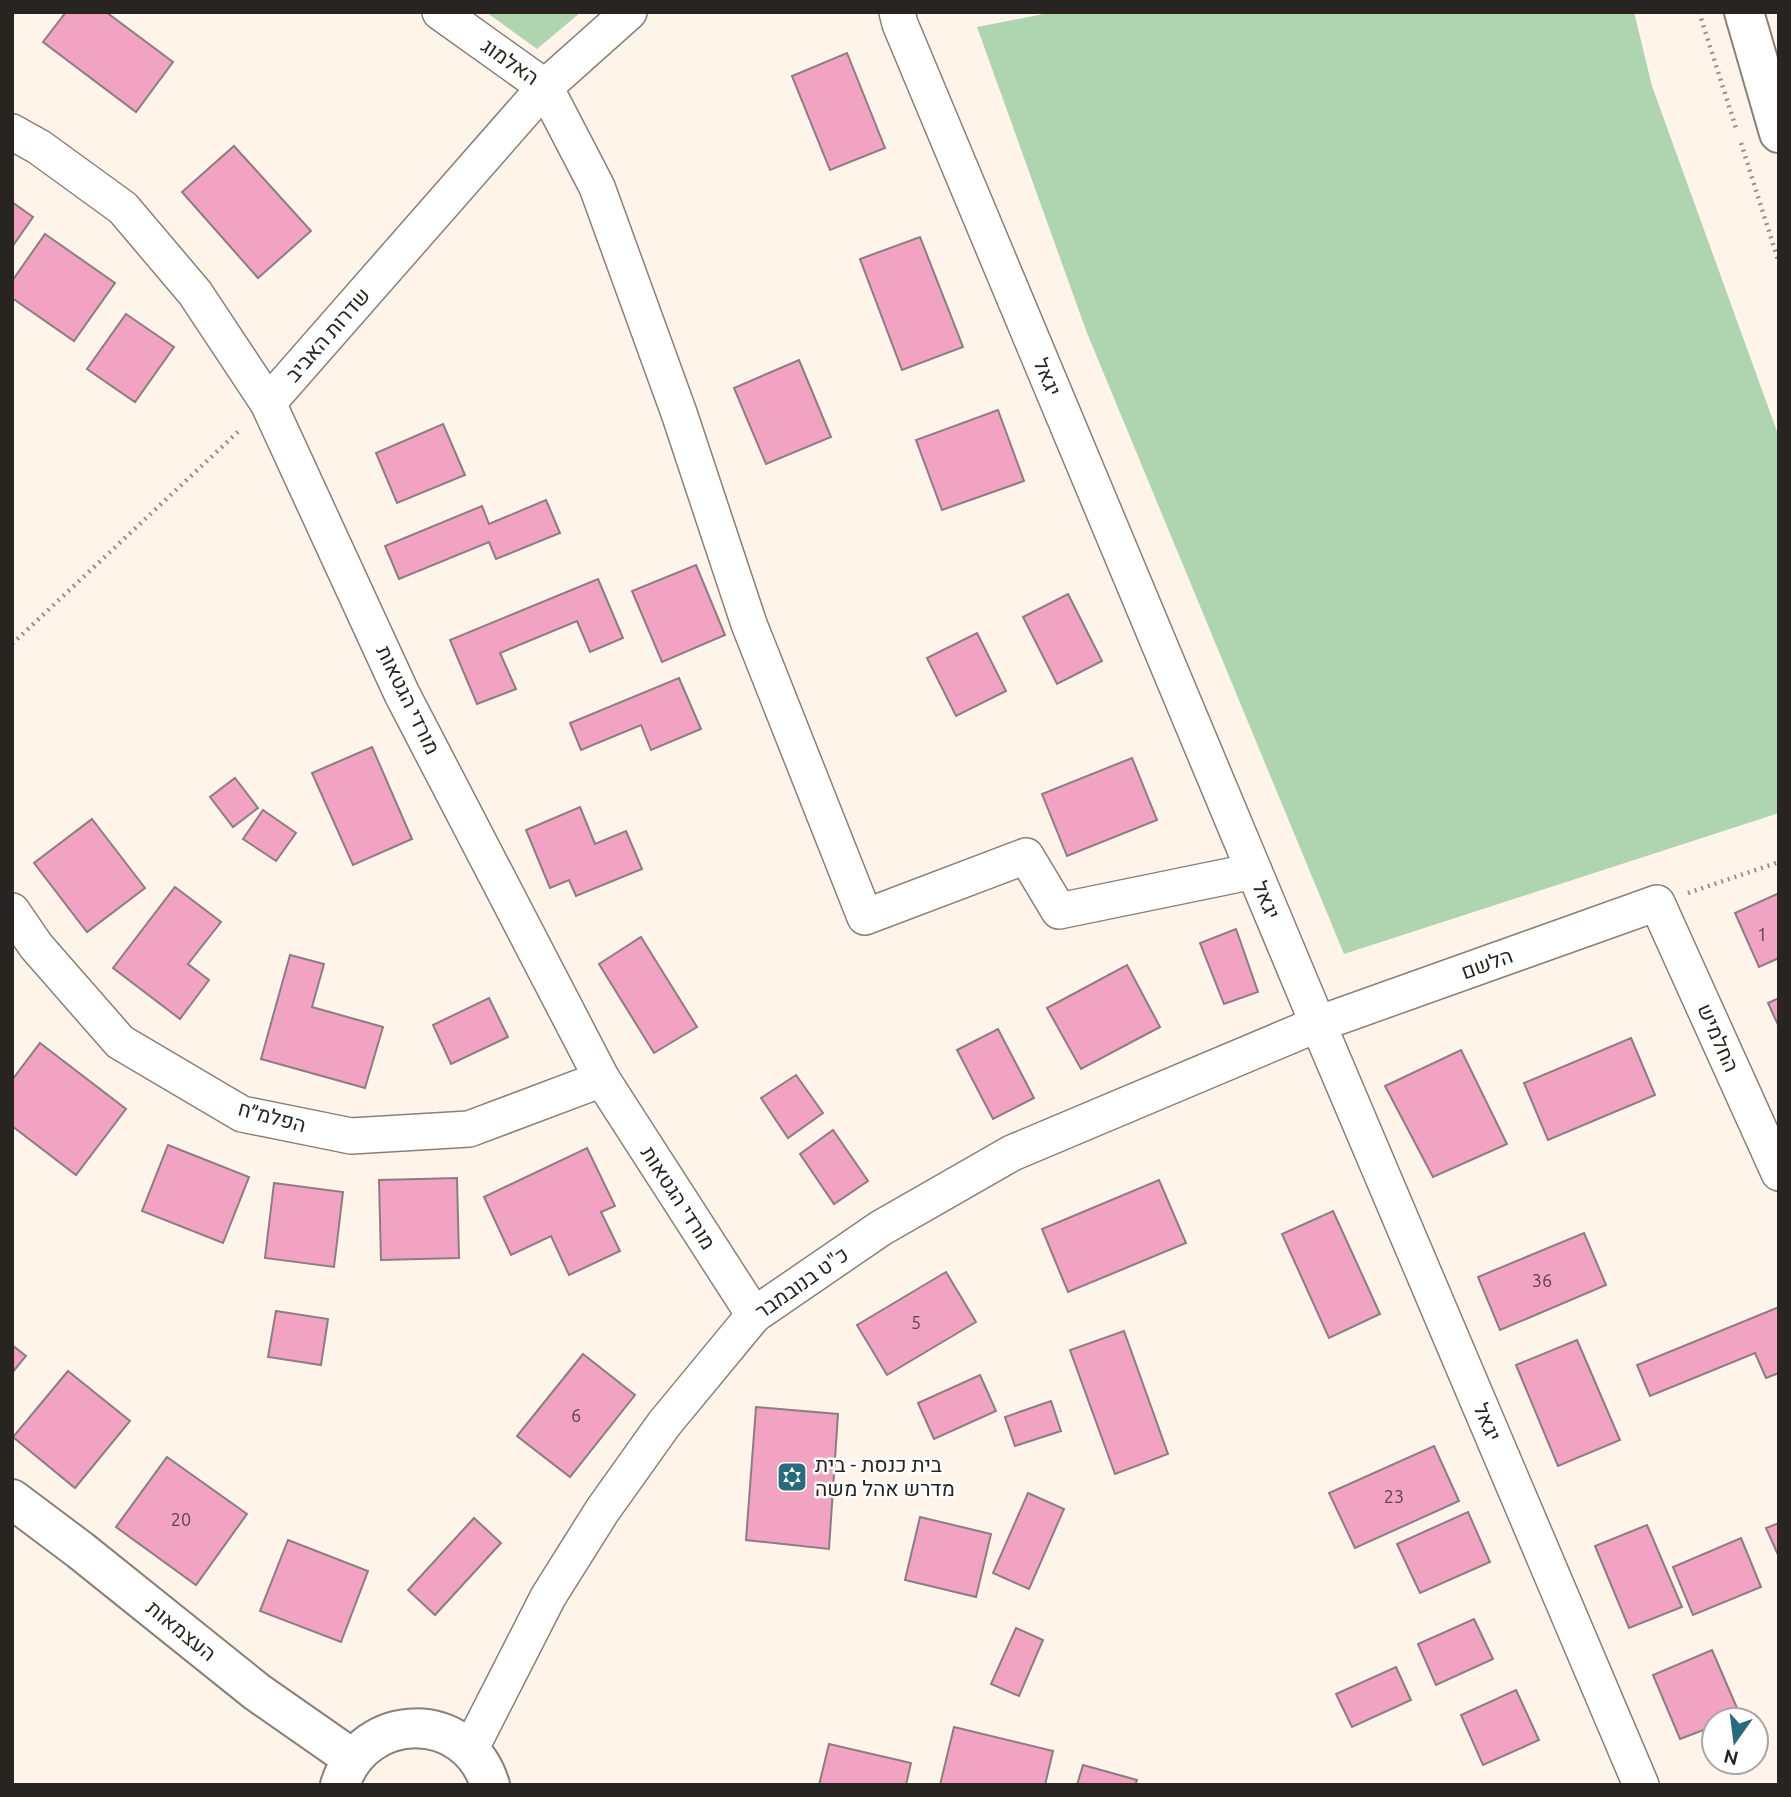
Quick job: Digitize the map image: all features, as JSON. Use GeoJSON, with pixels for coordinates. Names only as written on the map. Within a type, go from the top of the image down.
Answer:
{"type":"FeatureCollection","features":[{"type":"Feature","properties":{"kind":"street","name":"האלמוג"},"geometry":{"type":"LineString","coordinates":[[440,12],[545,87]]}},
{"type":"Feature","properties":{"kind":"street","name":"שדרות האביב"},"geometry":{"type":"LineString","coordinates":[[268,403],[545,87],[629,12]]}},
{"type":"Feature","properties":{"kind":"street","name":"יגאל"},"geometry":{"type":"LineString","coordinates":[[897,12],[905,37],[1318,1024],[1641,1785]]}},
{"type":"Feature","properties":{"kind":"street"},"geometry":{"type":"LineString","coordinates":[[1744,12],[1779,133]]}},
{"type":"Feature","properties":{"kind":"street"},"geometry":{"type":"LineString","coordinates":[[545,87],[597,187],[679,413],[749,624],[865,917],[1026,856],[1059,911],[1254,871]]}},
{"type":"Feature","properties":{"kind":"street","name":"מורדי הגטאות"},"geometry":{"type":"LineString","coordinates":[[12,132],[39,147],[123,208],[195,293],[268,403],[402,694],[602,1079],[754,1315]]}},
{"type":"Feature","properties":{"kind":"street","name":"הלשם"},"geometry":{"type":"LineString","coordinates":[[1318,1024],[1657,903]]}},
{"type":"Feature","properties":{"kind":"street","name":"החלמיש"},"geometry":{"type":"LineString","coordinates":[[1657,903],[1779,1173]]}},
{"type":"Feature","properties":{"kind":"street","name":"הפלמ״ח"},"geometry":{"type":"LineString","coordinates":[[12,911],[36,946],[120,1042],[242,1114],[351,1136],[470,1129],[602,1079]]}},
{"type":"Feature","properties":{"kind":"street","name":"כ\"ט בנובמבר"},"geometry":{"type":"LineString","coordinates":[[470,1750],[548,1597],[602,1511],[664,1424],[754,1315],[881,1228],[1012,1153],[1318,1024]]}},
{"type":"Feature","properties":{"kind":"street","name":"העצמאות"},"geometry":{"type":"LineString","coordinates":[[12,1499],[257,1692],[342,1778]]}},
{"type":"Feature","properties":{"kind":"street"},"geometry":{"type":"LineString","coordinates":[[342,1778],[372,1740],[396,1729],[423,1728],[448,1735],[470,1750],[486,1770],[491,1785]]}},
{"type":"Feature","properties":{"kind":"path"},"geometry":{"type":"LineString","coordinates":[[12,645],[268,403]]}},
{"type":"Feature","properties":{"kind":"path"},"geometry":{"type":"LineString","coordinates":[[1657,903],[1779,862]]}},
{"type":"Feature","properties":{"kind":"green space"},"geometry":{"type":"Polygon","coordinates":[[[486,12],[581,12],[537,49],[486,12]]]}},
{"type":"Feature","properties":{"kind":"green space"},"geometry":{"type":"Polygon","coordinates":[[[1054,12],[1634,12],[1652,86],[1779,437],[1779,813],[1344,954],[1087,333],[977,27],[1054,12]]]}},
{"type":"Feature","properties":{"kind":"building"},"geometry":{"type":"Polygon","coordinates":[[[66,12],[106,12],[173,62],[136,112],[43,42],[66,12]]]}},
{"type":"Feature","properties":{"kind":"building"},"geometry":{"type":"Polygon","coordinates":[[[847,53],[885,148],[830,170],[792,76],[847,53]]]}},
{"type":"Feature","properties":{"kind":"building"},"geometry":{"type":"Polygon","coordinates":[[[234,146],[311,231],[258,278],[182,192],[234,146]]]}},
{"type":"Feature","properties":{"kind":"building"},"geometry":{"type":"Polygon","coordinates":[[[12,202],[33,217],[12,247],[12,202]]]}},
{"type":"Feature","properties":{"kind":"building"},"geometry":{"type":"Polygon","coordinates":[[[45,234],[115,283],[74,341],[12,298],[12,281],[45,234]]]}},
{"type":"Feature","properties":{"kind":"building"},"geometry":{"type":"Polygon","coordinates":[[[920,237],[963,347],[902,370],[860,259],[920,237]]]}},
{"type":"Feature","properties":{"kind":"building"},"geometry":{"type":"Polygon","coordinates":[[[126,314],[174,347],[135,402],[87,369],[126,314]]]}},
{"type":"Feature","properties":{"kind":"building"},"geometry":{"type":"Polygon","coordinates":[[[799,360],[831,437],[766,464],[734,388],[799,360]]]}},
{"type":"Feature","properties":{"kind":"building"},"geometry":{"type":"Polygon","coordinates":[[[998,410],[1024,481],[942,510],[916,440],[998,410]]]}},
{"type":"Feature","properties":{"kind":"building"},"geometry":{"type":"Polygon","coordinates":[[[443,424],[465,475],[397,503],[376,453],[443,424]]]}},
{"type":"Feature","properties":{"kind":"building"},"geometry":{"type":"Polygon","coordinates":[[[546,500],[560,533],[496,559],[489,542],[399,579],[385,546],[482,506],[489,524],[546,500]]]}},
{"type":"Feature","properties":{"kind":"building"},"geometry":{"type":"Polygon","coordinates":[[[696,565],[725,635],[662,662],[632,591],[696,565]]]}},
{"type":"Feature","properties":{"kind":"building"},"geometry":{"type":"Polygon","coordinates":[[[598,579],[623,638],[590,652],[577,621],[500,653],[516,689],[477,704],[450,640],[598,579]]]}},
{"type":"Feature","properties":{"kind":"building"},"geometry":{"type":"Polygon","coordinates":[[[1068,594],[1102,661],[1057,684],[1023,617],[1068,594]]]}},
{"type":"Feature","properties":{"kind":"building"},"geometry":{"type":"Polygon","coordinates":[[[977,633],[1006,691],[956,716],[927,658],[977,633]]]}},
{"type":"Feature","properties":{"kind":"building"},"geometry":{"type":"Polygon","coordinates":[[[679,678],[701,729],[651,750],[641,725],[581,750],[570,723],[679,678]]]}},
{"type":"Feature","properties":{"kind":"building"},"geometry":{"type":"Polygon","coordinates":[[[372,747],[412,839],[353,865],[312,773],[372,747]]]}},
{"type":"Feature","properties":{"kind":"building"},"geometry":{"type":"Polygon","coordinates":[[[1132,758],[1157,820],[1067,856],[1042,794],[1132,758]]]}},
{"type":"Feature","properties":{"kind":"building"},"geometry":{"type":"Polygon","coordinates":[[[235,778],[258,808],[233,827],[210,797],[235,778]]]}},
{"type":"Feature","properties":{"kind":"building"},"geometry":{"type":"Polygon","coordinates":[[[580,807],[595,844],[626,831],[642,869],[576,896],[569,880],[550,888],[526,830],[580,807]]]}},
{"type":"Feature","properties":{"kind":"building"},"geometry":{"type":"Polygon","coordinates":[[[263,810],[296,833],[276,861],[243,839],[263,810]]]}},
{"type":"Feature","properties":{"kind":"building"},"geometry":{"type":"Polygon","coordinates":[[[92,819],[145,888],[87,932],[34,863],[92,819]]]}},
{"type":"Feature","properties":{"kind":"building"},"geometry":{"type":"Polygon","coordinates":[[[175,887],[221,922],[188,964],[209,980],[180,1019],[113,968],[175,887]]]}},
{"type":"Feature","properties":{"kind":"building"},"geometry":{"type":"Polygon","coordinates":[[[1779,893],[1779,958],[1759,967],[1735,913],[1779,893]]]}},
{"type":"Feature","properties":{"kind":"building"},"geometry":{"type":"Polygon","coordinates":[[[1236,929],[1258,992],[1224,1004],[1200,943],[1236,929]]]}},
{"type":"Feature","properties":{"kind":"building"},"geometry":{"type":"Polygon","coordinates":[[[641,937],[697,1027],[654,1053],[599,964],[641,937]]]}},
{"type":"Feature","properties":{"kind":"building"},"geometry":{"type":"Polygon","coordinates":[[[290,955],[324,964],[312,1007],[383,1027],[365,1088],[261,1059],[290,955]]]}},
{"type":"Feature","properties":{"kind":"building"},"geometry":{"type":"Polygon","coordinates":[[[1127,965],[1160,1027],[1081,1069],[1047,1008],[1127,965]]]}},
{"type":"Feature","properties":{"kind":"building"},"geometry":{"type":"Polygon","coordinates":[[[489,998],[508,1037],[451,1064],[433,1025],[489,998]]]}},
{"type":"Feature","properties":{"kind":"building"},"geometry":{"type":"Polygon","coordinates":[[[1779,998],[1779,1027],[1768,1003],[1779,998]]]}},
{"type":"Feature","properties":{"kind":"building"},"geometry":{"type":"Polygon","coordinates":[[[998,1029],[1034,1098],[993,1119],[957,1050],[998,1029]]]}},
{"type":"Feature","properties":{"kind":"building"},"geometry":{"type":"Polygon","coordinates":[[[1631,1038],[1655,1095],[1548,1140],[1524,1083],[1631,1038]]]}},
{"type":"Feature","properties":{"kind":"building"},"geometry":{"type":"Polygon","coordinates":[[[40,1043],[126,1109],[76,1175],[12,1126],[12,1080],[40,1043]]]}},
{"type":"Feature","properties":{"kind":"building"},"geometry":{"type":"Polygon","coordinates":[[[1461,1050],[1507,1144],[1433,1177],[1385,1086],[1461,1050]]]}},
{"type":"Feature","properties":{"kind":"building"},"geometry":{"type":"Polygon","coordinates":[[[796,1075],[823,1113],[788,1138],[761,1098],[796,1075]]]}},
{"type":"Feature","properties":{"kind":"building"},"geometry":{"type":"Polygon","coordinates":[[[833,1130],[868,1181],[834,1204],[800,1154],[833,1130]]]}},
{"type":"Feature","properties":{"kind":"building"},"geometry":{"type":"Polygon","coordinates":[[[168,1145],[249,1177],[223,1243],[142,1211],[168,1145]]]}},
{"type":"Feature","properties":{"kind":"building"},"geometry":{"type":"Polygon","coordinates":[[[587,1148],[615,1206],[601,1212],[620,1251],[569,1275],[551,1236],[511,1255],[484,1197],[587,1148]]]}},
{"type":"Feature","properties":{"kind":"building"},"geometry":{"type":"Polygon","coordinates":[[[457,1178],[459,1258],[381,1260],[379,1180],[457,1178]]]}},
{"type":"Feature","properties":{"kind":"building"},"geometry":{"type":"Polygon","coordinates":[[[1159,1180],[1186,1243],[1068,1292],[1042,1229],[1159,1180]]]}},
{"type":"Feature","properties":{"kind":"building"},"geometry":{"type":"Polygon","coordinates":[[[274,1183],[343,1192],[334,1267],[265,1258],[274,1183]]]}},
{"type":"Feature","properties":{"kind":"building"},"geometry":{"type":"Polygon","coordinates":[[[1333,1211],[1380,1314],[1329,1338],[1282,1234],[1333,1211]]]}},
{"type":"Feature","properties":{"kind":"building"},"geometry":{"type":"Polygon","coordinates":[[[1584,1233],[1606,1285],[1500,1330],[1478,1277],[1584,1233]]]}},
{"type":"Feature","properties":{"kind":"building"},"geometry":{"type":"Polygon","coordinates":[[[946,1272],[976,1322],[887,1375],[857,1325],[946,1272]]]}},
{"type":"Feature","properties":{"kind":"building"},"geometry":{"type":"Polygon","coordinates":[[[1779,1307],[1779,1373],[1766,1378],[1755,1353],[1650,1396],[1637,1365],[1779,1307]]]}},
{"type":"Feature","properties":{"kind":"building"},"geometry":{"type":"Polygon","coordinates":[[[276,1311],[328,1319],[321,1365],[268,1357],[276,1311]]]}},
{"type":"Feature","properties":{"kind":"building"},"geometry":{"type":"Polygon","coordinates":[[[1124,1331],[1168,1454],[1115,1474],[1070,1350],[1124,1331]]]}},
{"type":"Feature","properties":{"kind":"building"},"geometry":{"type":"Polygon","coordinates":[[[1577,1340],[1620,1440],[1558,1466],[1516,1365],[1577,1340]]]}},
{"type":"Feature","properties":{"kind":"building"},"geometry":{"type":"Polygon","coordinates":[[[12,1345],[26,1356],[12,1373],[12,1345]]]}},
{"type":"Feature","properties":{"kind":"building"},"geometry":{"type":"Polygon","coordinates":[[[583,1354],[635,1395],[570,1477],[517,1436],[583,1354]]]}},
{"type":"Feature","properties":{"kind":"building"},"geometry":{"type":"Polygon","coordinates":[[[68,1371],[130,1421],[75,1488],[13,1437],[68,1371]]]}},
{"type":"Feature","properties":{"kind":"building"},"geometry":{"type":"Polygon","coordinates":[[[980,1375],[996,1411],[934,1439],[918,1403],[980,1375]]]}},
{"type":"Feature","properties":{"kind":"building"},"geometry":{"type":"Polygon","coordinates":[[[1051,1401],[1061,1431],[1015,1446],[1005,1417],[1051,1401]]]}},
{"type":"Feature","properties":{"kind":"building","name":"בית כנסת - בית מדרש אהל משה"},"geometry":{"type":"Polygon","coordinates":[[[756,1407],[838,1414],[829,1549],[746,1540],[756,1407]]]}},
{"type":"Feature","properties":{"kind":"building"},"geometry":{"type":"Polygon","coordinates":[[[1434,1446],[1459,1501],[1355,1548],[1329,1493],[1434,1446]]]}},
{"type":"Feature","properties":{"kind":"building"},"geometry":{"type":"Polygon","coordinates":[[[167,1457],[247,1514],[196,1585],[116,1527],[167,1457]]]}},
{"type":"Feature","properties":{"kind":"building"},"geometry":{"type":"Polygon","coordinates":[[[1028,1493],[1064,1509],[1029,1589],[993,1573],[1028,1493]]]}},
{"type":"Feature","properties":{"kind":"building"},"geometry":{"type":"Polygon","coordinates":[[[1468,1512],[1490,1562],[1420,1593],[1397,1544],[1468,1512]]]}},
{"type":"Feature","properties":{"kind":"building"},"geometry":{"type":"Polygon","coordinates":[[[920,1517],[991,1534],[976,1597],[905,1580],[920,1517]]]}},
{"type":"Feature","properties":{"kind":"building"},"geometry":{"type":"Polygon","coordinates":[[[474,1518],[501,1543],[435,1615],[408,1590],[474,1518]]]}},
{"type":"Feature","properties":{"kind":"building"},"geometry":{"type":"Polygon","coordinates":[[[1779,1523],[1779,1557],[1766,1528],[1779,1523]]]}},
{"type":"Feature","properties":{"kind":"building"},"geometry":{"type":"Polygon","coordinates":[[[1647,1525],[1682,1607],[1629,1628],[1595,1546],[1647,1525]]]}},
{"type":"Feature","properties":{"kind":"building"},"geometry":{"type":"Polygon","coordinates":[[[1741,1538],[1761,1587],[1693,1615],[1673,1567],[1741,1538]]]}},
{"type":"Feature","properties":{"kind":"building"},"geometry":{"type":"Polygon","coordinates":[[[288,1540],[368,1571],[341,1642],[260,1611],[288,1540]]]}},
{"type":"Feature","properties":{"kind":"building"},"geometry":{"type":"Polygon","coordinates":[[[1474,1619],[1493,1659],[1436,1685],[1418,1644],[1474,1619]]]}},
{"type":"Feature","properties":{"kind":"building"},"geometry":{"type":"Polygon","coordinates":[[[1016,1628],[1043,1640],[1019,1696],[991,1684],[1016,1628]]]}},
{"type":"Feature","properties":{"kind":"building"},"geometry":{"type":"Polygon","coordinates":[[[1712,1650],[1736,1706],[1700,1706],[1700,1731],[1680,1739],[1653,1675],[1712,1650]]]}},
{"type":"Feature","properties":{"kind":"building"},"geometry":{"type":"Polygon","coordinates":[[[1396,1667],[1411,1700],[1352,1727],[1336,1694],[1396,1667]]]}},
{"type":"Feature","properties":{"kind":"building"},"geometry":{"type":"Polygon","coordinates":[[[1516,1690],[1539,1740],[1483,1765],[1461,1715],[1516,1690]]]}},
{"type":"Feature","properties":{"kind":"building"},"geometry":{"type":"Polygon","coordinates":[[[954,1727],[1053,1751],[1045,1785],[940,1785],[954,1727]]]}},
{"type":"Feature","properties":{"kind":"building"},"geometry":{"type":"Polygon","coordinates":[[[829,1744],[911,1763],[906,1785],[819,1785],[829,1744]]]}},
{"type":"Feature","properties":{"kind":"building"},"geometry":{"type":"Polygon","coordinates":[[[1083,1765],[1137,1780],[1135,1785],[1077,1785],[1083,1765]]]}},
{"type":"Feature","properties":{"kind":"place","name":"בית כנסת - בית מדרש אהל משה"},"geometry":{"type":"Point","coordinates":[792,1477]}}]}
